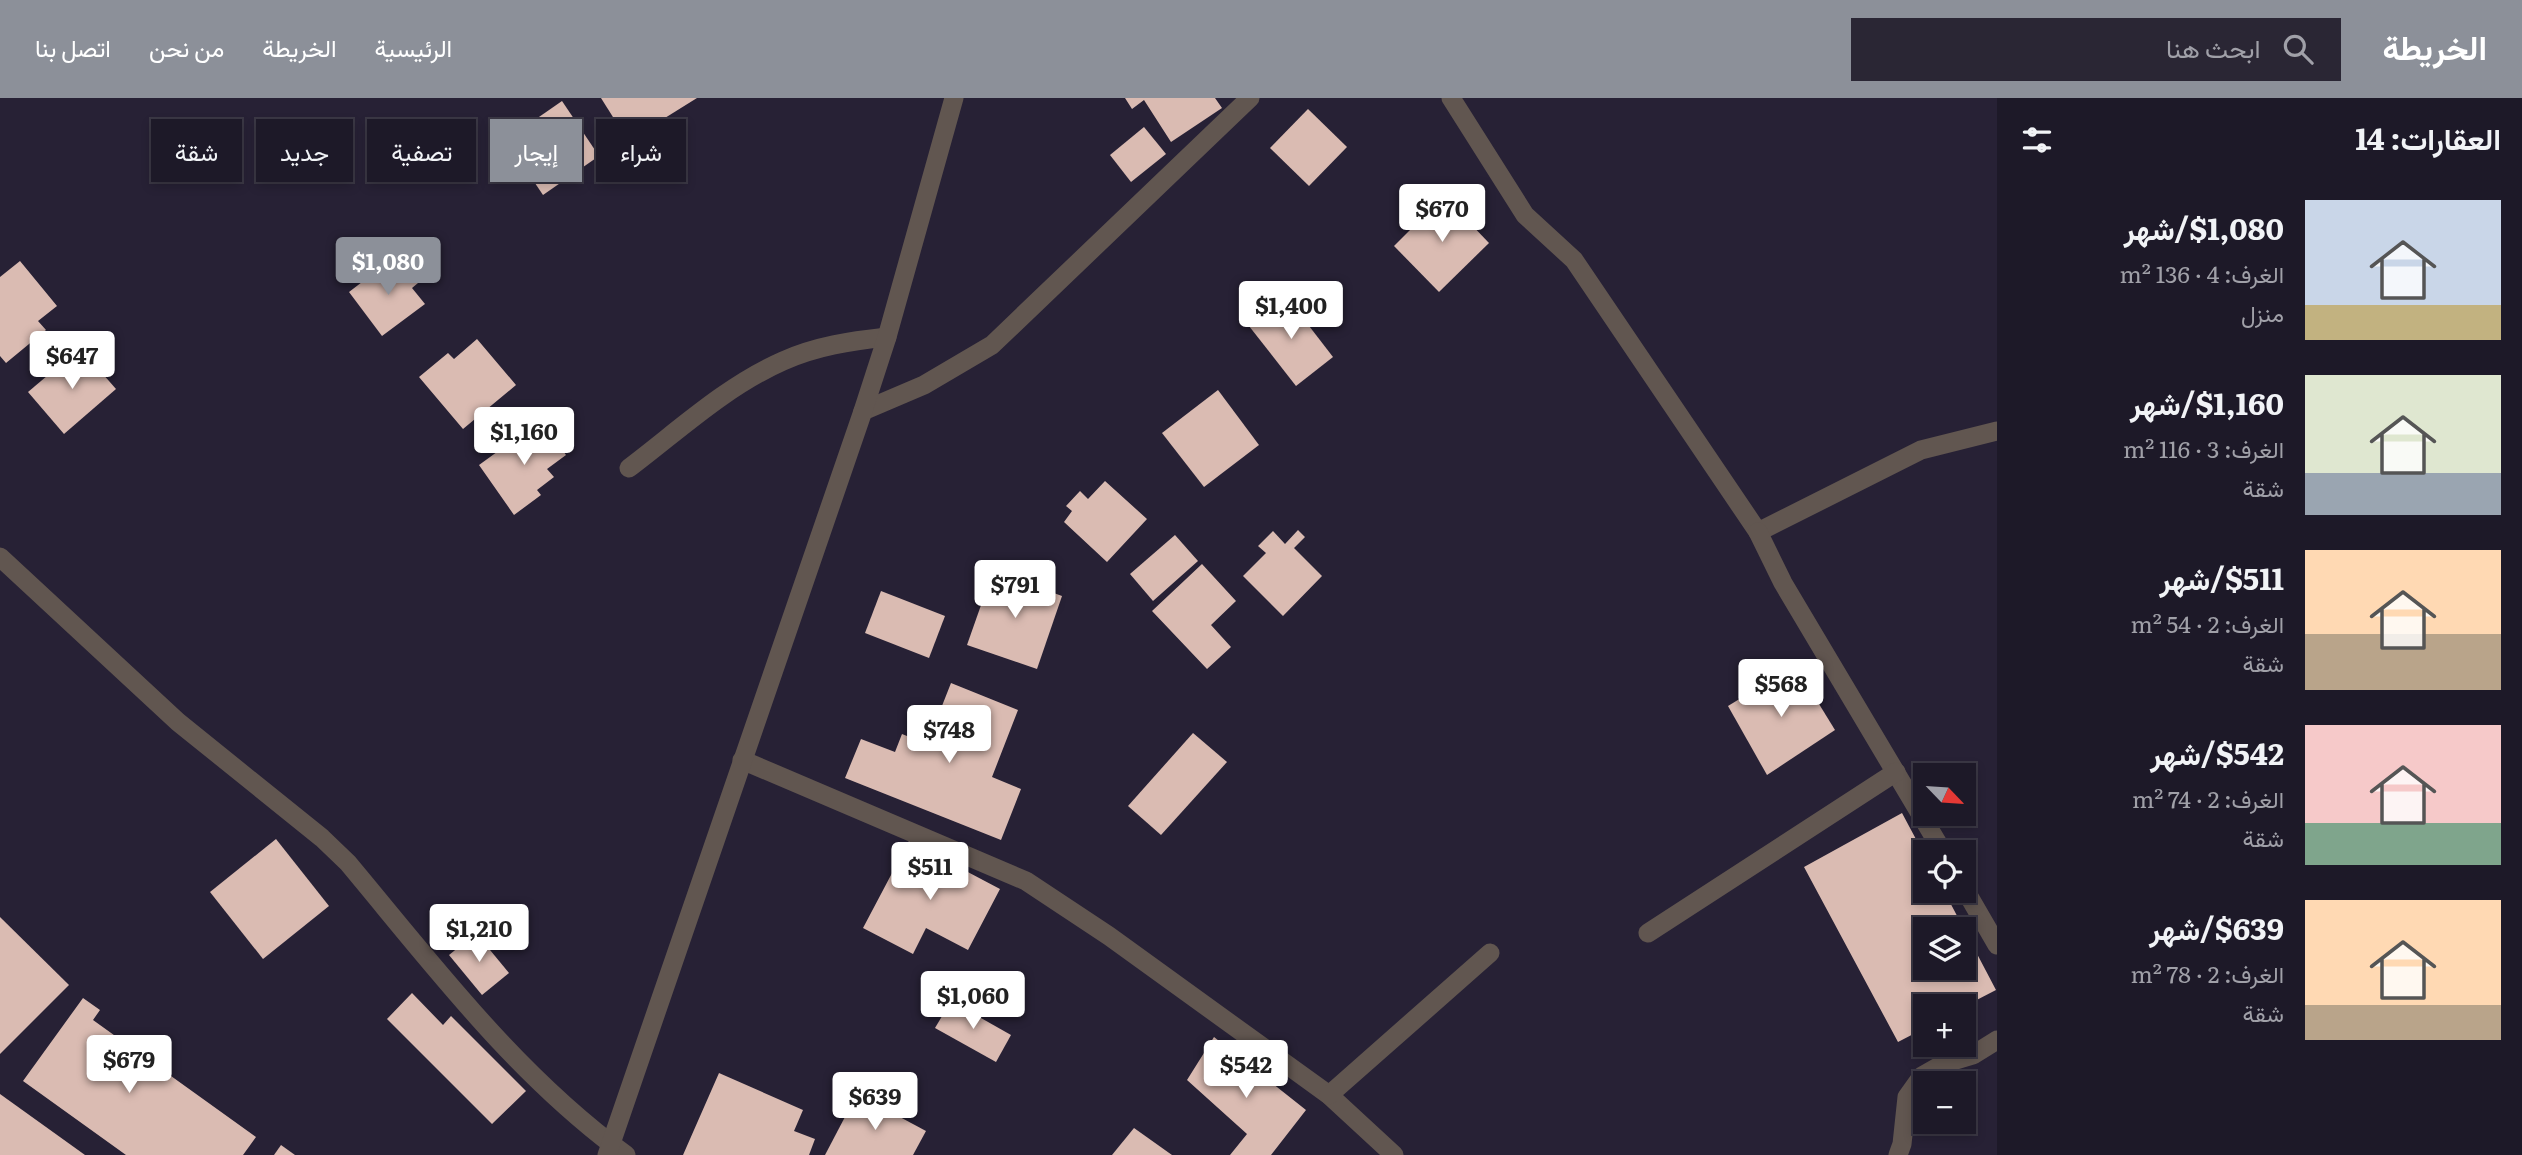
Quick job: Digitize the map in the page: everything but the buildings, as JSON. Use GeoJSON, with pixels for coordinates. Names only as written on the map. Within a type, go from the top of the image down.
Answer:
{"type":"FeatureCollection","features":[{"type":"Feature","properties":{"kind":"street"},"geometry":{"type":"LineString","coordinates":[[0,557],[178,722],[322,838],[348,863],[496,1038],[614,1151],[742,760],[887,337],[954,98]]}},
{"type":"Feature","properties":{"kind":"street"},"geometry":{"type":"LineString","coordinates":[[863,411],[924,385],[992,345],[1250,98]]}},
{"type":"Feature","properties":{"kind":"street"},"geometry":{"type":"LineString","coordinates":[[1451,98],[1525,215],[1574,260],[1758,532],[1783,583],[1936,840]]}},
{"type":"Feature","properties":{"kind":"street"},"geometry":{"type":"LineString","coordinates":[[629,468],[731,389],[783,361],[831,345],[887,337]]}},
{"type":"Feature","properties":{"kind":"street"},"geometry":{"type":"LineString","coordinates":[[1758,532],[1921,450],[1997,432]]}},
{"type":"Feature","properties":{"kind":"street"},"geometry":{"type":"LineString","coordinates":[[742,760],[1026,881],[1110,936],[1329,1095],[1394,1155]]}},
{"type":"Feature","properties":{"kind":"street"},"geometry":{"type":"LineString","coordinates":[[1648,933],[1896,772]]}},
{"type":"Feature","properties":{"kind":"street"},"geometry":{"type":"LineString","coordinates":[[1973,903],[1997,945]]}},
{"type":"Feature","properties":{"kind":"street"},"geometry":{"type":"LineString","coordinates":[[1329,1095],[1490,953]]}},
{"type":"Feature","properties":{"kind":"street"},"geometry":{"type":"LineString","coordinates":[[1898,1155],[1902,1144],[1907,1097],[1922,1076],[1943,1064],[1973,1055],[1997,1040]]}}]}
